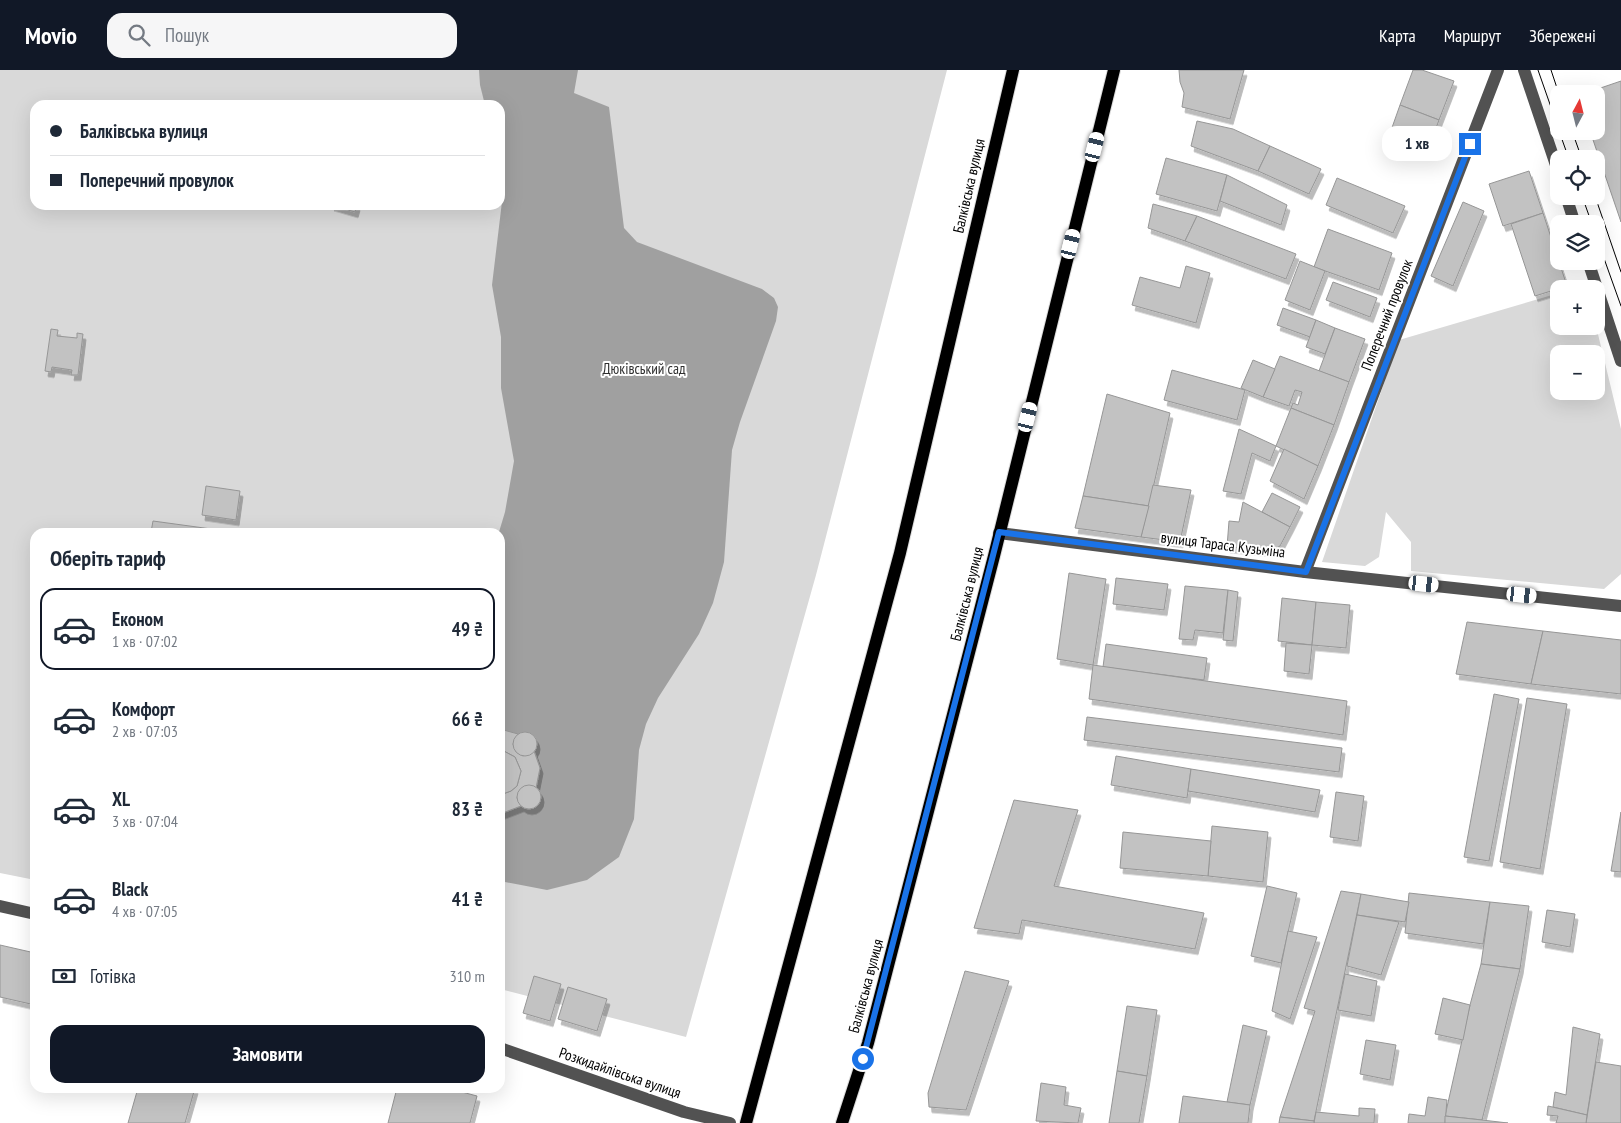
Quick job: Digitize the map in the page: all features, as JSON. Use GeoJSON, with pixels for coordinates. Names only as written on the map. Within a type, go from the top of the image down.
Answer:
{"type":"FeatureCollection","features":[{"type":"Feature","properties":{"kind":"main road","name":"Балківська вулиця"},"geometry":{"type":"LineString","coordinates":[[746,1123],[900,554],[1013,70]]}},
{"type":"Feature","properties":{"kind":"main road","name":"Балківська вулиця"},"geometry":{"type":"LineString","coordinates":[[842,1123],[868,1043],[999,532],[1114,70]]}},
{"type":"Feature","properties":{"kind":"street","name":"Поперечний провулок"},"geometry":{"type":"LineString","coordinates":[[1306,572],[1498,70]]}},
{"type":"Feature","properties":{"kind":"street"},"geometry":{"type":"LineString","coordinates":[[1524,70],[1551,150]]}},
{"type":"Feature","properties":{"kind":"street"},"geometry":{"type":"LineString","coordinates":[[1591,270],[1621,361]]}},
{"type":"Feature","properties":{"kind":"street","name":"вулиця Тараса Кузьміна"},"geometry":{"type":"LineString","coordinates":[[999,532],[1306,572],[1621,606]]}},
{"type":"Feature","properties":{"kind":"street"},"geometry":{"type":"LineString","coordinates":[[0,906],[30,913]]}},
{"type":"Feature","properties":{"kind":"street","name":"Розкидайлівська вулиця"},"geometry":{"type":"LineString","coordinates":[[505,1050],[684,1112],[730,1123]]}},
{"type":"Feature","properties":{"kind":"green space","name":"Дюківський сад"},"geometry":{"type":"Polygon","coordinates":[[[0,70],[947,70],[816,575],[686,1037],[505,990],[505,528],[30,528],[30,879],[0,873],[0,70]]]}},
{"type":"Feature","properties":{"kind":"green space"},"geometry":{"type":"Polygon","coordinates":[[[1550,296],[1550,335],[1598,335],[1601,345],[1550,345],[1550,400],[1605,400],[1605,363],[1621,429],[1621,574],[1604,589],[1411,571],[1411,542],[1386,512],[1379,557],[1365,566],[1322,562],[1399,340],[1550,296]]]}},
{"type":"Feature","properties":{"kind":"shaded area"},"geometry":{"type":"Polygon","coordinates":[[[479,70],[578,70],[574,93],[609,107],[624,228],[637,242],[762,289],[774,298],[778,307],[776,321],[732,450],[724,562],[713,603],[699,634],[658,698],[646,724],[639,750],[634,819],[619,857],[587,880],[547,890],[505,882],[505,528],[500,528],[514,461],[501,388],[501,337],[492,285],[501,210],[505,210],[505,100],[484,100],[479,70]]]}},
{"type":"Feature","properties":{"kind":"building"},"geometry":{"type":"Polygon","coordinates":[[[1179,70],[1244,70],[1230,119],[1182,107],[1184,93],[1180,82],[1179,70]]]}},
{"type":"Feature","properties":{"kind":"building"},"geometry":{"type":"Polygon","coordinates":[[[1413,70],[1422,70],[1454,81],[1439,120],[1400,105],[1413,70]]]}},
{"type":"Feature","properties":{"kind":"building"},"geometry":{"type":"Polygon","coordinates":[[[1621,81],[1621,222],[1605,175],[1605,150],[1596,150],[1593,140],[1605,140],[1605,86],[1621,81]]]}},
{"type":"Feature","properties":{"kind":"building"},"geometry":{"type":"Polygon","coordinates":[[[1400,105],[1439,120],[1427,153],[1388,139],[1400,105]]]}},
{"type":"Feature","properties":{"kind":"building"},"geometry":{"type":"Polygon","coordinates":[[[1197,121],[1233,129],[1270,146],[1258,171],[1191,146],[1197,121]]]}},
{"type":"Feature","properties":{"kind":"building"},"geometry":{"type":"Polygon","coordinates":[[[1270,146],[1321,169],[1309,194],[1258,171],[1270,146]]]}},
{"type":"Feature","properties":{"kind":"building"},"geometry":{"type":"Polygon","coordinates":[[[1166,158],[1227,175],[1217,211],[1156,194],[1166,158]]]}},
{"type":"Feature","properties":{"kind":"building"},"geometry":{"type":"Polygon","coordinates":[[[1529,171],[1543,213],[1503,226],[1489,184],[1529,171]]]}},
{"type":"Feature","properties":{"kind":"building"},"geometry":{"type":"Polygon","coordinates":[[[1227,175],[1287,205],[1281,225],[1220,201],[1227,175]]]}},
{"type":"Feature","properties":{"kind":"building"},"geometry":{"type":"Polygon","coordinates":[[[1337,178],[1405,206],[1393,233],[1326,205],[1337,178]]]}},
{"type":"Feature","properties":{"kind":"building"},"geometry":{"type":"Polygon","coordinates":[[[1463,202],[1484,211],[1453,286],[1431,276],[1463,202]]]}},
{"type":"Feature","properties":{"kind":"building"},"geometry":{"type":"Polygon","coordinates":[[[1153,204],[1197,216],[1185,241],[1148,228],[1153,204]]]}},
{"type":"Feature","properties":{"kind":"building"},"geometry":{"type":"Polygon","coordinates":[[[1543,213],[1550,234],[1550,270],[1562,270],[1565,280],[1550,280],[1550,291],[1535,296],[1511,224],[1543,213]]]}},
{"type":"Feature","properties":{"kind":"building"},"geometry":{"type":"Polygon","coordinates":[[[1197,216],[1296,254],[1286,279],[1185,241],[1197,216]]]}},
{"type":"Feature","properties":{"kind":"building"},"geometry":{"type":"Polygon","coordinates":[[[1328,229],[1392,253],[1379,290],[1314,267],[1328,229]]]}},
{"type":"Feature","properties":{"kind":"building"},"geometry":{"type":"Polygon","coordinates":[[[1300,261],[1325,271],[1310,310],[1285,300],[1300,261]]]}},
{"type":"Feature","properties":{"kind":"building"},"geometry":{"type":"Polygon","coordinates":[[[1186,266],[1210,273],[1196,323],[1132,305],[1140,277],[1180,288],[1186,266]]]}},
{"type":"Feature","properties":{"kind":"building"},"geometry":{"type":"Polygon","coordinates":[[[1333,282],[1377,298],[1370,317],[1326,300],[1333,282]]]}},
{"type":"Feature","properties":{"kind":"building"},"geometry":{"type":"Polygon","coordinates":[[[1283,308],[1316,320],[1310,337],[1277,325],[1283,308]]]}},
{"type":"Feature","properties":{"kind":"building"},"geometry":{"type":"Polygon","coordinates":[[[1316,320],[1335,328],[1325,354],[1306,347],[1316,320]]]}},
{"type":"Feature","properties":{"kind":"building"},"geometry":{"type":"Polygon","coordinates":[[[1335,328],[1365,339],[1349,382],[1319,371],[1335,328]]]}},
{"type":"Feature","properties":{"kind":"building"},"geometry":{"type":"Polygon","coordinates":[[[51,329],[58,330],[57,336],[77,338],[77,333],[83,334],[78,375],[71,375],[72,370],[52,367],[51,372],[45,371],[51,329]]]}},
{"type":"Feature","properties":{"kind":"building"},"geometry":{"type":"Polygon","coordinates":[[[1280,356],[1349,382],[1334,425],[1291,408],[1293,403],[1298,405],[1302,392],[1295,390],[1289,406],[1263,397],[1280,356]]]}},
{"type":"Feature","properties":{"kind":"building"},"geometry":{"type":"Polygon","coordinates":[[[1253,360],[1275,369],[1263,397],[1241,388],[1253,360]]]}},
{"type":"Feature","properties":{"kind":"building"},"geometry":{"type":"Polygon","coordinates":[[[1172,370],[1245,390],[1237,420],[1164,400],[1172,370]]]}},
{"type":"Feature","properties":{"kind":"building"},"geometry":{"type":"Polygon","coordinates":[[[1107,394],[1170,413],[1149,506],[1083,496],[1107,394]]]}},
{"type":"Feature","properties":{"kind":"building"},"geometry":{"type":"Polygon","coordinates":[[[1291,408],[1334,425],[1318,466],[1276,446],[1291,408]]]}},
{"type":"Feature","properties":{"kind":"building"},"geometry":{"type":"Polygon","coordinates":[[[1239,429],[1276,446],[1270,461],[1252,453],[1241,494],[1223,491],[1239,429]]]}},
{"type":"Feature","properties":{"kind":"building"},"geometry":{"type":"Polygon","coordinates":[[[1284,449],[1318,466],[1304,499],[1270,481],[1284,449]]]}},
{"type":"Feature","properties":{"kind":"building"},"geometry":{"type":"Polygon","coordinates":[[[1153,485],[1191,490],[1180,542],[1141,537],[1153,485]]]}},
{"type":"Feature","properties":{"kind":"building"},"geometry":{"type":"Polygon","coordinates":[[[206,486],[240,491],[236,520],[202,515],[206,486]]]}},
{"type":"Feature","properties":{"kind":"building"},"geometry":{"type":"Polygon","coordinates":[[[1272,493],[1300,507],[1290,527],[1262,512],[1272,493]]]}},
{"type":"Feature","properties":{"kind":"building"},"geometry":{"type":"Polygon","coordinates":[[[1083,496],[1149,506],[1141,537],[1075,528],[1083,496]]]}},
{"type":"Feature","properties":{"kind":"building"},"geometry":{"type":"Polygon","coordinates":[[[1243,502],[1290,527],[1280,546],[1271,551],[1227,547],[1229,521],[1239,522],[1243,502]]]}},
{"type":"Feature","properties":{"kind":"building"},"geometry":{"type":"Polygon","coordinates":[[[153,521],[204,528],[152,528],[153,521]]]}},
{"type":"Feature","properties":{"kind":"building"},"geometry":{"type":"Polygon","coordinates":[[[1069,573],[1106,579],[1093,665],[1057,659],[1069,573]]]}},
{"type":"Feature","properties":{"kind":"building"},"geometry":{"type":"Polygon","coordinates":[[[1116,578],[1168,584],[1164,610],[1113,604],[1116,578]]]}},
{"type":"Feature","properties":{"kind":"building"},"geometry":{"type":"Polygon","coordinates":[[[1185,586],[1228,590],[1223,633],[1195,630],[1193,640],[1179,639],[1185,586]]]}},
{"type":"Feature","properties":{"kind":"building"},"geometry":{"type":"Polygon","coordinates":[[[1228,590],[1238,592],[1233,641],[1223,640],[1228,590]]]}},
{"type":"Feature","properties":{"kind":"building"},"geometry":{"type":"Polygon","coordinates":[[[1282,598],[1316,602],[1312,645],[1278,641],[1282,598]]]}},
{"type":"Feature","properties":{"kind":"building"},"geometry":{"type":"Polygon","coordinates":[[[1316,602],[1350,605],[1346,648],[1312,645],[1316,602]]]}},
{"type":"Feature","properties":{"kind":"building"},"geometry":{"type":"Polygon","coordinates":[[[1467,622],[1543,631],[1531,684],[1456,674],[1467,622]]]}},
{"type":"Feature","properties":{"kind":"building"},"geometry":{"type":"Polygon","coordinates":[[[1543,631],[1621,640],[1621,694],[1531,684],[1543,631]]]}},
{"type":"Feature","properties":{"kind":"building"},"geometry":{"type":"Polygon","coordinates":[[[1286,643],[1312,645],[1309,674],[1284,671],[1286,643]]]}},
{"type":"Feature","properties":{"kind":"building"},"geometry":{"type":"Polygon","coordinates":[[[1106,644],[1207,658],[1204,680],[1103,667],[1106,644]]]}},
{"type":"Feature","properties":{"kind":"building"},"geometry":{"type":"Polygon","coordinates":[[[1093,665],[1347,701],[1343,735],[1089,699],[1093,665]]]}},
{"type":"Feature","properties":{"kind":"building"},"geometry":{"type":"Polygon","coordinates":[[[1494,694],[1519,699],[1489,861],[1464,857],[1494,694]]]}},
{"type":"Feature","properties":{"kind":"building"},"geometry":{"type":"Polygon","coordinates":[[[1527,698],[1567,704],[1540,869],[1500,862],[1527,698]]]}},
{"type":"Feature","properties":{"kind":"building"},"geometry":{"type":"Polygon","coordinates":[[[1087,717],[1342,748],[1339,772],[1084,740],[1087,717]]]}},
{"type":"Feature","properties":{"kind":"building"},"geometry":{"type":"Polygon","coordinates":[[[505,730],[518,734],[513,744],[516,752],[523,756],[534,751],[540,768],[536,788],[525,786],[519,791],[517,798],[521,806],[505,812],[505,793],[517,786],[521,771],[515,757],[505,752],[505,730]]]}},
{"type":"Feature","properties":{"kind":"building"},"geometry":{"type":"Polygon","coordinates":[[[525,732],[530,733],[536,739],[536,749],[530,755],[525,756],[520,755],[514,749],[513,744],[514,739],[520,733],[525,732]]]}},
{"type":"Feature","properties":{"kind":"building"},"geometry":{"type":"Polygon","coordinates":[[[505,752],[515,757],[521,771],[517,786],[505,793],[505,752]]]}},
{"type":"Feature","properties":{"kind":"building"},"geometry":{"type":"Polygon","coordinates":[[[1116,756],[1191,769],[1187,798],[1111,785],[1116,756]]]}},
{"type":"Feature","properties":{"kind":"building"},"geometry":{"type":"Polygon","coordinates":[[[1191,769],[1320,790],[1315,812],[1188,791],[1191,769]]]}},
{"type":"Feature","properties":{"kind":"building"},"geometry":{"type":"Polygon","coordinates":[[[529,785],[534,786],[540,792],[540,802],[534,808],[529,809],[524,808],[518,802],[517,797],[518,792],[524,786],[529,785]]]}},
{"type":"Feature","properties":{"kind":"building"},"geometry":{"type":"Polygon","coordinates":[[[1336,792],[1364,796],[1358,841],[1330,837],[1336,792]]]}},
{"type":"Feature","properties":{"kind":"building"},"geometry":{"type":"Polygon","coordinates":[[[1014,800],[1078,810],[1054,886],[1204,913],[1195,949],[1022,920],[1019,934],[974,928],[1014,800]]]}},
{"type":"Feature","properties":{"kind":"building"},"geometry":{"type":"Polygon","coordinates":[[[1621,812],[1621,872],[1611,871],[1621,812]]]}},
{"type":"Feature","properties":{"kind":"building"},"geometry":{"type":"Polygon","coordinates":[[[1212,826],[1268,832],[1263,882],[1208,876],[1212,826]]]}},
{"type":"Feature","properties":{"kind":"building"},"geometry":{"type":"Polygon","coordinates":[[[1123,832],[1211,841],[1208,876],[1120,868],[1123,832]]]}},
{"type":"Feature","properties":{"kind":"building"},"geometry":{"type":"Polygon","coordinates":[[[1267,886],[1297,893],[1281,963],[1251,956],[1267,886]]]}},
{"type":"Feature","properties":{"kind":"building"},"geometry":{"type":"Polygon","coordinates":[[[1341,891],[1361,894],[1314,1121],[1280,1117],[1315,1011],[1304,1008],[1341,891]]]}},
{"type":"Feature","properties":{"kind":"building"},"geometry":{"type":"Polygon","coordinates":[[[1409,893],[1490,902],[1483,944],[1405,933],[1409,893]]]}},
{"type":"Feature","properties":{"kind":"building"},"geometry":{"type":"Polygon","coordinates":[[[1361,894],[1409,902],[1405,922],[1357,915],[1361,894]]]}},
{"type":"Feature","properties":{"kind":"building"},"geometry":{"type":"Polygon","coordinates":[[[1490,902],[1529,906],[1520,969],[1481,964],[1490,902]]]}},
{"type":"Feature","properties":{"kind":"building"},"geometry":{"type":"Polygon","coordinates":[[[1547,910],[1575,914],[1570,947],[1542,942],[1547,910]]]}},
{"type":"Feature","properties":{"kind":"building"},"geometry":{"type":"Polygon","coordinates":[[[1357,915],[1399,922],[1381,975],[1347,966],[1357,915]]]}},
{"type":"Feature","properties":{"kind":"building"},"geometry":{"type":"Polygon","coordinates":[[[1288,931],[1317,937],[1290,1019],[1272,1011],[1288,931]]]}},
{"type":"Feature","properties":{"kind":"building"},"geometry":{"type":"Polygon","coordinates":[[[0,945],[30,952],[30,1004],[0,997],[0,945]]]}},
{"type":"Feature","properties":{"kind":"building"},"geometry":{"type":"Polygon","coordinates":[[[1481,964],[1520,969],[1482,1120],[1445,1116],[1470,1005],[1481,964]]]}},
{"type":"Feature","properties":{"kind":"building"},"geometry":{"type":"Polygon","coordinates":[[[965,971],[1009,981],[966,1110],[929,1107],[928,1093],[965,971]]]}},
{"type":"Feature","properties":{"kind":"building"},"geometry":{"type":"Polygon","coordinates":[[[1345,974],[1377,981],[1371,1016],[1338,1010],[1345,974]]]}},
{"type":"Feature","properties":{"kind":"building"},"geometry":{"type":"Polygon","coordinates":[[[534,976],[561,984],[550,1021],[523,1013],[534,976]]]}},
{"type":"Feature","properties":{"kind":"building"},"geometry":{"type":"Polygon","coordinates":[[[568,987],[607,999],[597,1031],[558,1019],[568,987]]]}},
{"type":"Feature","properties":{"kind":"building"},"geometry":{"type":"Polygon","coordinates":[[[1443,998],[1470,1005],[1463,1040],[1435,1034],[1443,998]]]}},
{"type":"Feature","properties":{"kind":"building"},"geometry":{"type":"Polygon","coordinates":[[[1127,1006],[1157,1010],[1147,1076],[1117,1071],[1127,1006]]]}},
{"type":"Feature","properties":{"kind":"building"},"geometry":{"type":"Polygon","coordinates":[[[1243,1025],[1267,1031],[1250,1105],[1227,1102],[1243,1025]]]}},
{"type":"Feature","properties":{"kind":"building"},"geometry":{"type":"Polygon","coordinates":[[[1573,1027],[1600,1034],[1587,1115],[1553,1107],[1555,1092],[1566,1095],[1573,1027]]]}},
{"type":"Feature","properties":{"kind":"building"},"geometry":{"type":"Polygon","coordinates":[[[1366,1040],[1396,1045],[1390,1080],[1360,1074],[1366,1040]]]}},
{"type":"Feature","properties":{"kind":"building"},"geometry":{"type":"Polygon","coordinates":[[[1596,1062],[1621,1066],[1621,1123],[1586,1123],[1596,1062]]]}},
{"type":"Feature","properties":{"kind":"building"},"geometry":{"type":"Polygon","coordinates":[[[1117,1071],[1147,1076],[1139,1123],[1109,1123],[1117,1071]]]}},
{"type":"Feature","properties":{"kind":"building"},"geometry":{"type":"Polygon","coordinates":[[[1041,1083],[1066,1087],[1064,1105],[1081,1108],[1078,1123],[1036,1121],[1041,1083]]]}},
{"type":"Feature","properties":{"kind":"building"},"geometry":{"type":"Polygon","coordinates":[[[137,1093],[194,1093],[185,1123],[128,1123],[137,1093]]]}},
{"type":"Feature","properties":{"kind":"building"},"geometry":{"type":"Polygon","coordinates":[[[396,1093],[466,1093],[477,1096],[470,1123],[388,1123],[396,1093]]]}},
{"type":"Feature","properties":{"kind":"building"},"geometry":{"type":"Polygon","coordinates":[[[1183,1096],[1250,1105],[1248,1123],[1179,1123],[1183,1096]]]}},
{"type":"Feature","properties":{"kind":"building"},"geometry":{"type":"Polygon","coordinates":[[[1428,1097],[1447,1100],[1445,1123],[1408,1123],[1409,1114],[1425,1116],[1428,1097]]]}},
{"type":"Feature","properties":{"kind":"building"},"geometry":{"type":"Polygon","coordinates":[[[1548,1106],[1587,1115],[1586,1123],[1556,1123],[1558,1116],[1547,1115],[1548,1106]]]}},
{"type":"Feature","properties":{"kind":"building"},"geometry":{"type":"Polygon","coordinates":[[[1359,1108],[1375,1109],[1374,1123],[1314,1123],[1316,1112],[1359,1116],[1359,1108]]]}},
{"type":"Feature","properties":{"kind":"building"},"geometry":{"type":"Polygon","coordinates":[[[1445,1116],[1482,1120],[1508,1123],[1445,1123],[1445,1116]]]}},
{"type":"Feature","properties":{"kind":"building"},"geometry":{"type":"Polygon","coordinates":[[[1280,1117],[1314,1121],[1314,1123],[1279,1123],[1280,1117]]]}},
{"type":"Feature","properties":{"kind":"tram line"},"geometry":{"type":"LineString","coordinates":[[1538,70],[1550,104]]}},
{"type":"Feature","properties":{"kind":"tram line"},"geometry":{"type":"LineString","coordinates":[[1551,70],[1556,85]]}},
{"type":"Feature","properties":{"kind":"tram line"},"geometry":{"type":"LineString","coordinates":[[1562,140],[1566,150]]}},
{"type":"Feature","properties":{"kind":"tram line"},"geometry":{"type":"LineString","coordinates":[[1575,140],[1579,150]]}},
{"type":"Feature","properties":{"kind":"tram line"},"geometry":{"type":"LineString","coordinates":[[1585,205],[1589,215]]}},
{"type":"Feature","properties":{"kind":"tram line"},"geometry":{"type":"LineString","coordinates":[[1598,205],[1621,272]]}},
{"type":"Feature","properties":{"kind":"tram line"},"geometry":{"type":"LineString","coordinates":[[1605,261],[1621,306]]}},
{"type":"Feature","properties":{"kind":"route"},"geometry":{"type":"LineString","coordinates":[[863,1059],[999,532],[1306,572],[1470,144]]}}]}
